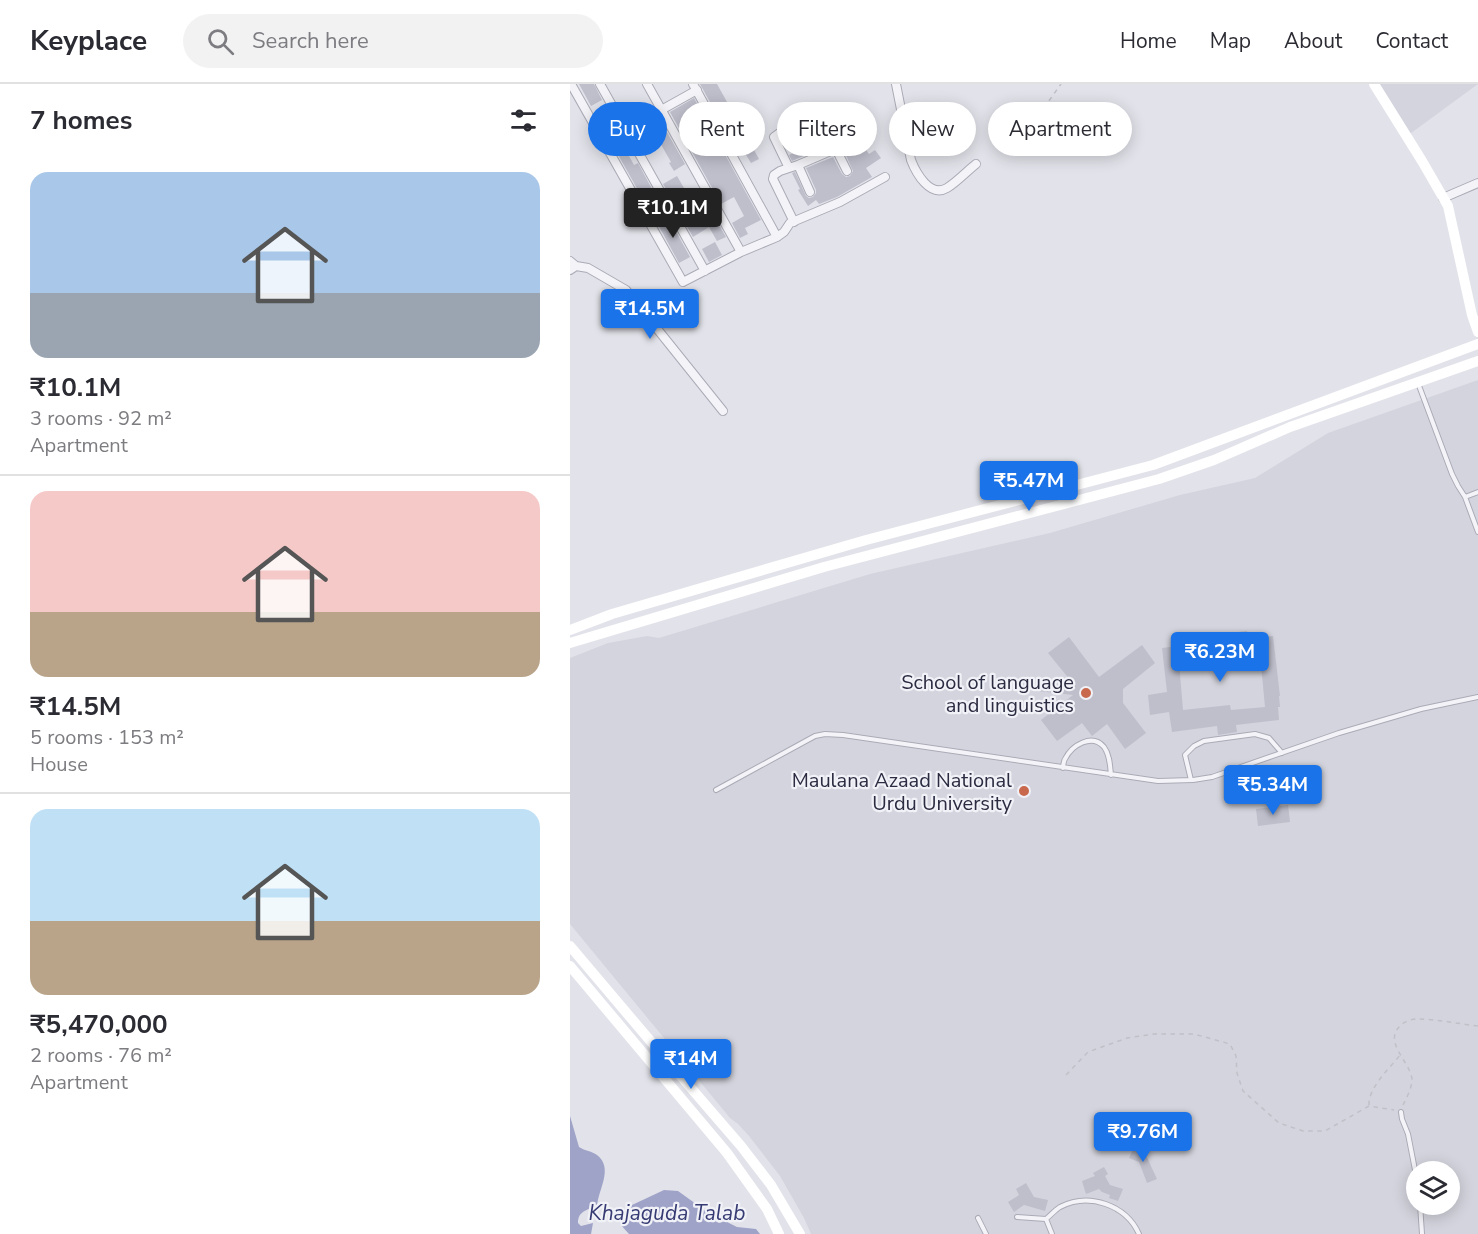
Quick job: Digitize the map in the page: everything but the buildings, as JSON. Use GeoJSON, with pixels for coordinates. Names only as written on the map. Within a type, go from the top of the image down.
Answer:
{"type":"FeatureCollection","features":[{"type":"Feature","properties":{"kind":"street"},"geometry":{"type":"LineString","coordinates":[[571,84],[588,114]]}},
{"type":"Feature","properties":{"kind":"street"},"geometry":{"type":"LineString","coordinates":[[600,84],[610,102]]}},
{"type":"Feature","properties":{"kind":"street"},"geometry":{"type":"LineString","coordinates":[[646,84],[656,102]]}},
{"type":"Feature","properties":{"kind":"street"},"geometry":{"type":"LineString","coordinates":[[896,84],[911,160],[922,180],[930,188],[940,191],[947,188],[976,164]]}},
{"type":"Feature","properties":{"kind":"street"},"geometry":{"type":"LineString","coordinates":[[1374,84],[1448,206],[1472,315],[1478,332]]}},
{"type":"Feature","properties":{"kind":"street"},"geometry":{"type":"LineString","coordinates":[[667,106],[695,87],[777,237]]}},
{"type":"Feature","properties":{"kind":"street"},"geometry":{"type":"LineString","coordinates":[[667,121],[741,252]]}},
{"type":"Feature","properties":{"kind":"street"},"geometry":{"type":"LineString","coordinates":[[794,222],[773,179],[774,175],[838,148],[847,171]]}},
{"type":"Feature","properties":{"kind":"street"},"geometry":{"type":"LineString","coordinates":[[612,156],[683,282],[741,252],[777,237],[788,225],[840,202],[885,177]]}},
{"type":"Feature","properties":{"kind":"street"},"geometry":{"type":"LineString","coordinates":[[641,156],[705,271]]}},
{"type":"Feature","properties":{"kind":"street"},"geometry":{"type":"LineString","coordinates":[[783,156],[789,168]]}},
{"type":"Feature","properties":{"kind":"street"},"geometry":{"type":"LineString","coordinates":[[798,165],[810,192]]}},
{"type":"Feature","properties":{"kind":"street"},"geometry":{"type":"LineString","coordinates":[[1443,198],[1478,183]]}},
{"type":"Feature","properties":{"kind":"street"},"geometry":{"type":"LineString","coordinates":[[572,266],[588,268],[626,290],[723,411]]}},
{"type":"Feature","properties":{"kind":"street"},"geometry":{"type":"LineString","coordinates":[[570,630],[612,614],[866,540],[1153,465],[1478,344]]}},
{"type":"Feature","properties":{"kind":"street"},"geometry":{"type":"LineString","coordinates":[[570,643],[824,567],[1159,479],[1214,460],[1290,427],[1478,361]]}},
{"type":"Feature","properties":{"kind":"street"},"geometry":{"type":"LineString","coordinates":[[570,946],[741,1146],[771,1185],[800,1234]]}},
{"type":"Feature","properties":{"kind":"street"},"geometry":{"type":"LineString","coordinates":[[570,966],[727,1153],[767,1209],[780,1234]]}},
{"type":"Feature","properties":{"kind":"lane"},"geometry":{"type":"LineString","coordinates":[[1417,382],[1452,474],[1465,497],[1478,532]]}},
{"type":"Feature","properties":{"kind":"lane"},"geometry":{"type":"LineString","coordinates":[[1465,497],[1478,492]]}},
{"type":"Feature","properties":{"kind":"lane"},"geometry":{"type":"LineString","coordinates":[[716,790],[799,744],[825,734],[854,736],[1158,781],[1191,780],[1212,777],[1339,733],[1421,709],[1478,697]]}},
{"type":"Feature","properties":{"kind":"lane"},"geometry":{"type":"LineString","coordinates":[[1191,780],[1185,755],[1194,746],[1204,741],[1258,734],[1269,738],[1282,753]]}},
{"type":"Feature","properties":{"kind":"lane"},"geometry":{"type":"LineString","coordinates":[[1063,768],[1065,759],[1078,744],[1093,740],[1106,751],[1111,775]]}},
{"type":"Feature","properties":{"kind":"lane"},"geometry":{"type":"LineString","coordinates":[[1401,1112],[1413,1161]]}},
{"type":"Feature","properties":{"kind":"lane"},"geometry":{"type":"LineString","coordinates":[[1017,1217],[1046,1219],[1059,1208],[1076,1201],[1096,1200],[1106,1203],[1131,1219],[1139,1234]]}},
{"type":"Feature","properties":{"kind":"lane"},"geometry":{"type":"LineString","coordinates":[[1421,1215],[1422,1234]]}},
{"type":"Feature","properties":{"kind":"lane"},"geometry":{"type":"LineString","coordinates":[[978,1218],[986,1234]]}},
{"type":"Feature","properties":{"kind":"lane"},"geometry":{"type":"LineString","coordinates":[[1046,1219],[1052,1234]]}},
{"type":"Feature","properties":{"kind":"path"},"geometry":{"type":"LineString","coordinates":[[1048,102],[1061,84]]}},
{"type":"Feature","properties":{"kind":"path"},"geometry":{"type":"LineString","coordinates":[[1066,1075],[1088,1052],[1127,1038],[1154,1034],[1194,1034],[1230,1044],[1236,1056],[1243,1091],[1279,1123],[1303,1131],[1325,1131],[1369,1106],[1401,1112],[1410,1091],[1412,1079],[1394,1038],[1396,1030],[1404,1022],[1416,1018],[1478,1026]]}},
{"type":"Feature","properties":{"kind":"path"},"geometry":{"type":"LineString","coordinates":[[1369,1106],[1368,1098],[1374,1088],[1400,1055]]}},
{"type":"Feature","properties":{"kind":"shaded area"},"geometry":{"type":"Polygon","coordinates":[[[1374,84],[1478,84],[1407,136],[1374,84]]]}},
{"type":"Feature","properties":{"kind":"shaded area","name":"Maulana Azaad National Urdu University"},"geometry":{"type":"Polygon","coordinates":[[[1478,380],[1478,1234],[811,1234],[780,1176],[749,1136],[730,1118],[570,924],[570,658],[608,643],[647,636],[659,638],[870,574],[1050,533],[1180,495],[1255,478],[1328,433],[1478,380]]]}},
{"type":"Feature","properties":{"kind":"water","name":"Khajaguda Talab"},"geometry":{"type":"Polygon","coordinates":[[[570,1116],[579,1147],[597,1155],[604,1166],[604,1179],[597,1206],[584,1212],[578,1219],[581,1226],[593,1223],[591,1234],[570,1234],[570,1116]]]}},
{"type":"Feature","properties":{"kind":"water","name":"Khajaguda Talab"},"geometry":{"type":"Polygon","coordinates":[[[664,1190],[678,1191],[719,1223],[725,1221],[737,1227],[756,1229],[760,1234],[629,1234],[620,1224],[626,1212],[632,1205],[664,1190]]]}},
{"type":"Feature","properties":{"kind":"place","name":"School of language and linguistics"},"geometry":{"type":"Point","coordinates":[1086,693]}},
{"type":"Feature","properties":{"kind":"place","name":"Maulana Azaad National Urdu University"},"geometry":{"type":"Point","coordinates":[1024,791]}}]}
